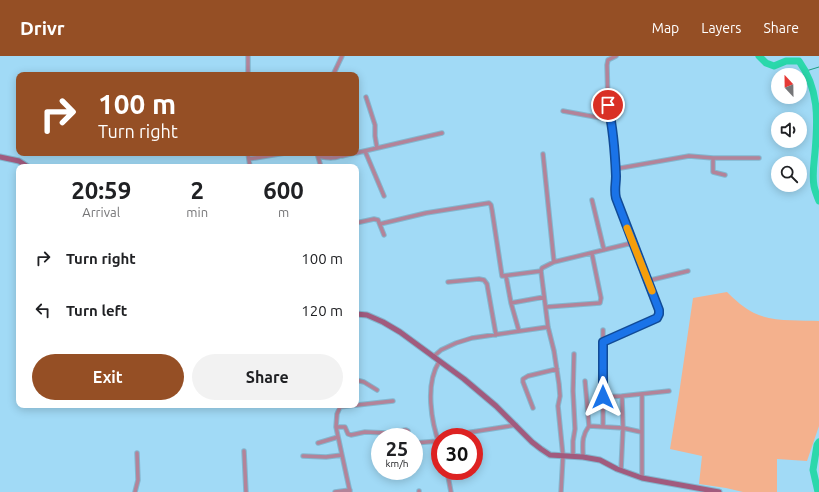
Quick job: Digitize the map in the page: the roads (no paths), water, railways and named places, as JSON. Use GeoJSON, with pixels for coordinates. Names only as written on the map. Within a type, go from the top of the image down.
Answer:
{"type":"FeatureCollection","features":[{"type":"Feature","properties":{"kind":"street"},"geometry":{"type":"LineString","coordinates":[[248,56],[248,72]]}},
{"type":"Feature","properties":{"kind":"street"},"geometry":{"type":"LineString","coordinates":[[334,72],[342,56]]}},
{"type":"Feature","properties":{"kind":"street"},"geometry":{"type":"LineString","coordinates":[[603,342],[657,318],[659,314],[659,310],[648,281],[632,243],[614,189],[616,176],[614,134],[608,100],[607,65],[608,60],[616,56]]}},
{"type":"Feature","properties":{"kind":"street"},"geometry":{"type":"LineString","coordinates":[[366,97],[375,125],[377,148]]}},
{"type":"Feature","properties":{"kind":"street"},"geometry":{"type":"LineString","coordinates":[[563,111],[612,120]]}},
{"type":"Feature","properties":{"kind":"street"},"geometry":{"type":"LineString","coordinates":[[359,152],[442,133]]}},
{"type":"Feature","properties":{"kind":"street"},"geometry":{"type":"LineString","coordinates":[[365,151],[384,196]]}},
{"type":"Feature","properties":{"kind":"street"},"geometry":{"type":"LineString","coordinates":[[543,154],[554,262]]}},
{"type":"Feature","properties":{"kind":"street"},"geometry":{"type":"LineString","coordinates":[[248,156],[250,164]]}},
{"type":"Feature","properties":{"kind":"street"},"geometry":{"type":"LineString","coordinates":[[249,159],[267,156]]}},
{"type":"Feature","properties":{"kind":"street"},"geometry":{"type":"LineString","coordinates":[[321,156],[329,158],[336,156]]}},
{"type":"Feature","properties":{"kind":"street"},"geometry":{"type":"LineString","coordinates":[[615,169],[689,156],[713,158],[759,158]]}},
{"type":"Feature","properties":{"kind":"street"},"geometry":{"type":"LineString","coordinates":[[0,157],[23,164]]}},
{"type":"Feature","properties":{"kind":"street"},"geometry":{"type":"LineString","coordinates":[[713,158],[713,172],[725,175]]}},
{"type":"Feature","properties":{"kind":"street"},"geometry":{"type":"LineString","coordinates":[[592,200],[604,250]]}},
{"type":"Feature","properties":{"kind":"street"},"geometry":{"type":"LineString","coordinates":[[380,224],[426,213],[489,203],[492,210],[500,271],[502,276],[541,271],[542,268],[554,262],[592,254],[632,243]]}},
{"type":"Feature","properties":{"kind":"street"},"geometry":{"type":"LineString","coordinates":[[359,222],[378,220],[384,235]]}},
{"type":"Feature","properties":{"kind":"street"},"geometry":{"type":"LineString","coordinates":[[546,307],[600,303],[601,298],[592,254]]}},
{"type":"Feature","properties":{"kind":"street"},"geometry":{"type":"LineString","coordinates":[[541,271],[548,327],[557,369],[560,396],[558,406],[563,456],[561,492]]}},
{"type":"Feature","properties":{"kind":"street"},"geometry":{"type":"LineString","coordinates":[[648,281],[688,271]]}},
{"type":"Feature","properties":{"kind":"street"},"geometry":{"type":"LineString","coordinates":[[506,276],[511,303],[519,331]]}},
{"type":"Feature","properties":{"kind":"street"},"geometry":{"type":"LineString","coordinates":[[448,282],[479,279],[484,280],[487,284],[496,334]]}},
{"type":"Feature","properties":{"kind":"street"},"geometry":{"type":"LineString","coordinates":[[511,303],[544,297]]}},
{"type":"Feature","properties":{"kind":"street"},"geometry":{"type":"LineString","coordinates":[[359,314],[366,315],[383,322],[400,332],[496,406],[541,449],[550,455],[573,456],[600,460],[642,478],[719,492]]}},
{"type":"Feature","properties":{"kind":"street"},"geometry":{"type":"LineString","coordinates":[[433,357],[441,350],[472,338],[548,327]]}},
{"type":"Feature","properties":{"kind":"street"},"geometry":{"type":"LineString","coordinates":[[603,330],[603,426]]}},
{"type":"Feature","properties":{"kind":"street"},"geometry":{"type":"LineString","coordinates":[[573,456],[575,429],[573,391],[574,354]]}},
{"type":"Feature","properties":{"kind":"street"},"geometry":{"type":"LineString","coordinates":[[436,428],[430,391],[435,368],[439,362]]}},
{"type":"Feature","properties":{"kind":"street"},"geometry":{"type":"LineString","coordinates":[[533,408],[523,379],[525,377],[557,369]]}},
{"type":"Feature","properties":{"kind":"street"},"geometry":{"type":"LineString","coordinates":[[359,381],[377,390]]}},
{"type":"Feature","properties":{"kind":"street"},"geometry":{"type":"LineString","coordinates":[[583,457],[583,437],[589,426],[585,381]]}},
{"type":"Feature","properties":{"kind":"street"},"geometry":{"type":"LineString","coordinates":[[603,397],[669,392]]}},
{"type":"Feature","properties":{"kind":"street"},"geometry":{"type":"LineString","coordinates":[[642,394],[642,478]]}},
{"type":"Feature","properties":{"kind":"street"},"geometry":{"type":"LineString","coordinates":[[621,470],[623,428],[622,396]]}},
{"type":"Feature","properties":{"kind":"street"},"geometry":{"type":"LineString","coordinates":[[359,404],[393,401]]}},
{"type":"Feature","properties":{"kind":"street"},"geometry":{"type":"LineString","coordinates":[[335,492],[350,491],[336,427],[337,414],[339,408]]}},
{"type":"Feature","properties":{"kind":"street"},"geometry":{"type":"LineString","coordinates":[[483,430],[516,425]]}},
{"type":"Feature","properties":{"kind":"street"},"geometry":{"type":"LineString","coordinates":[[589,426],[623,428],[642,432]]}},
{"type":"Feature","properties":{"kind":"street"},"geometry":{"type":"LineString","coordinates":[[336,427],[345,427],[348,434],[351,436],[365,432],[371,432]]}},
{"type":"Feature","properties":{"kind":"street"},"geometry":{"type":"LineString","coordinates":[[318,443],[338,437]]}},
{"type":"Feature","properties":{"kind":"street"},"geometry":{"type":"LineString","coordinates":[[244,451],[246,492]]}},
{"type":"Feature","properties":{"kind":"street"},"geometry":{"type":"LineString","coordinates":[[135,492],[138,480],[137,453]]}},
{"type":"Feature","properties":{"kind":"street"},"geometry":{"type":"LineString","coordinates":[[303,456],[326,457],[342,455]]}},
{"type":"Feature","properties":{"kind":"street"},"geometry":{"type":"LineString","coordinates":[[449,480],[451,492]]}},
{"type":"Feature","properties":{"kind":"waterway"},"geometry":{"type":"LineString","coordinates":[[759,56],[766,63],[774,66],[786,61],[799,61],[806,72],[814,93],[816,105],[817,128],[813,182],[819,201]]}},
{"type":"Feature","properties":{"kind":"waterway"},"geometry":{"type":"LineString","coordinates":[[807,71],[819,67]]}},
{"type":"Feature","properties":{"kind":"waterway"},"geometry":{"type":"LineString","coordinates":[[818,492],[813,470],[817,445],[819,442]]}}]}
